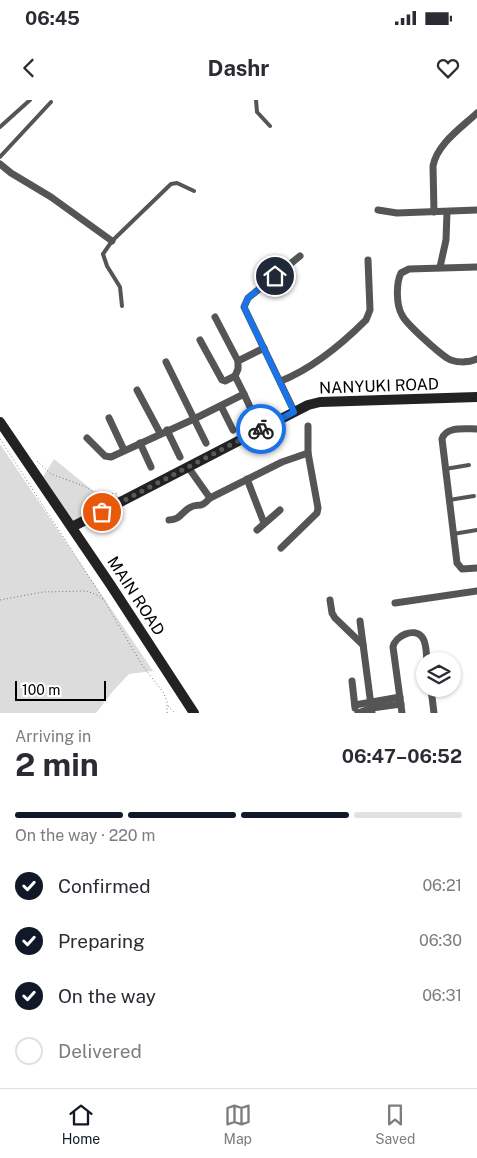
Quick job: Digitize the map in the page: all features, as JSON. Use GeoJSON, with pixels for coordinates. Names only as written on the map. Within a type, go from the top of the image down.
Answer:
{"type":"FeatureCollection","features":[{"type":"Feature","properties":{"kind":"street"},"geometry":{"type":"LineString","coordinates":[[434,212],[434,160],[443,145],[477,113]]}},
{"type":"Feature","properties":{"kind":"street"},"geometry":{"type":"LineString","coordinates":[[0,164],[11,173],[51,197],[112,241]]}},
{"type":"Feature","properties":{"kind":"street"},"geometry":{"type":"LineString","coordinates":[[378,210],[397,213],[477,210]]}},
{"type":"Feature","properties":{"kind":"street"},"geometry":{"type":"LineString","coordinates":[[440,268],[446,240],[448,212]]}},
{"type":"Feature","properties":{"kind":"street"},"geometry":{"type":"LineString","coordinates":[[294,412],[281,381],[247,316],[244,304],[248,298],[300,256]]}},
{"type":"Feature","properties":{"kind":"street"},"geometry":{"type":"LineString","coordinates":[[281,381],[311,366],[366,320],[370,310],[368,260]]}},
{"type":"Feature","properties":{"kind":"street"},"geometry":{"type":"LineString","coordinates":[[477,266],[409,269],[400,273],[398,280],[400,311],[405,320],[447,358],[459,362],[477,359]]}},
{"type":"Feature","properties":{"kind":"street"},"geometry":{"type":"LineString","coordinates":[[200,340],[222,380],[225,381],[235,376],[238,369],[238,361],[215,316]]}},
{"type":"Feature","properties":{"kind":"street"},"geometry":{"type":"LineString","coordinates":[[238,361],[264,348]]}},
{"type":"Feature","properties":{"kind":"street"},"geometry":{"type":"LineString","coordinates":[[166,362],[206,443]]}},
{"type":"Feature","properties":{"kind":"street"},"geometry":{"type":"LineString","coordinates":[[235,376],[255,418]]}},
{"type":"Feature","properties":{"kind":"street"},"geometry":{"type":"LineString","coordinates":[[137,390],[160,434]]}},
{"type":"Feature","properties":{"kind":"street"},"geometry":{"type":"LineString","coordinates":[[87,438],[107,457],[111,457],[244,394]]}},
{"type":"Feature","properties":{"kind":"street","name":"NANYUKI ROAD"},"geometry":{"type":"LineString","coordinates":[[72,528],[308,405],[320,402],[477,397]]}},
{"type":"Feature","properties":{"kind":"street"},"geometry":{"type":"LineString","coordinates":[[221,406],[233,430]]}},
{"type":"Feature","properties":{"kind":"street"},"geometry":{"type":"LineString","coordinates":[[109,418],[124,450]]}},
{"type":"Feature","properties":{"kind":"street","name":"MAIN ROAD"},"geometry":{"type":"LineString","coordinates":[[0,422],[194,713]]}},
{"type":"Feature","properties":{"kind":"street"},"geometry":{"type":"LineString","coordinates":[[281,548],[317,513],[318,508],[308,453],[308,426]]}},
{"type":"Feature","properties":{"kind":"street"},"geometry":{"type":"LineString","coordinates":[[477,429],[449,430],[443,435],[442,442],[456,561],[462,569],[477,568]]}},
{"type":"Feature","properties":{"kind":"street"},"geometry":{"type":"LineString","coordinates":[[167,430],[180,457]]}},
{"type":"Feature","properties":{"kind":"street"},"geometry":{"type":"LineString","coordinates":[[140,443],[151,467]]}},
{"type":"Feature","properties":{"kind":"street"},"geometry":{"type":"LineString","coordinates":[[169,520],[180,518],[190,507],[203,506],[210,498],[285,460],[308,453]]}},
{"type":"Feature","properties":{"kind":"street"},"geometry":{"type":"LineString","coordinates":[[188,467],[210,498]]}},
{"type":"Feature","properties":{"kind":"street"},"geometry":{"type":"LineString","coordinates":[[247,479],[264,523]]}},
{"type":"Feature","properties":{"kind":"street"},"geometry":{"type":"LineString","coordinates":[[257,530],[280,510]]}},
{"type":"Feature","properties":{"kind":"street"},"geometry":{"type":"LineString","coordinates":[[395,602],[477,591]]}},
{"type":"Feature","properties":{"kind":"street"},"geometry":{"type":"LineString","coordinates":[[330,600],[332,612],[336,618],[363,644]]}},
{"type":"Feature","properties":{"kind":"street"},"geometry":{"type":"LineString","coordinates":[[360,621],[372,708]]}},
{"type":"Feature","properties":{"kind":"street"},"geometry":{"type":"LineString","coordinates":[[402,713],[393,647],[396,639],[414,633],[420,635],[424,641],[426,652]]}},
{"type":"Feature","properties":{"kind":"street"},"geometry":{"type":"LineString","coordinates":[[352,681],[356,710],[372,708],[400,700]]}},
{"type":"Feature","properties":{"kind":"street"},"geometry":{"type":"LineString","coordinates":[[432,697],[434,713]]}},
{"type":"Feature","properties":{"kind":"lane"},"geometry":{"type":"LineString","coordinates":[[0,127],[30,100]]}},
{"type":"Feature","properties":{"kind":"lane"},"geometry":{"type":"LineString","coordinates":[[256,100],[257,112],[270,126]]}},
{"type":"Feature","properties":{"kind":"lane"},"geometry":{"type":"LineString","coordinates":[[0,157],[51,102]]}},
{"type":"Feature","properties":{"kind":"lane"},"geometry":{"type":"LineString","coordinates":[[122,306],[120,286],[103,259],[103,254],[112,241],[171,184],[177,182],[194,191]]}},
{"type":"Feature","properties":{"kind":"lane"},"geometry":{"type":"LineString","coordinates":[[445,469],[469,465]]}},
{"type":"Feature","properties":{"kind":"lane"},"geometry":{"type":"LineString","coordinates":[[449,500],[474,496]]}},
{"type":"Feature","properties":{"kind":"lane"},"geometry":{"type":"LineString","coordinates":[[453,534],[477,530]]}},
{"type":"Feature","properties":{"kind":"path"},"geometry":{"type":"LineString","coordinates":[[0,439],[104,600],[142,665],[163,692],[167,706],[166,713]]}},
{"type":"Feature","properties":{"kind":"path"},"geometry":{"type":"LineString","coordinates":[[37,462],[51,474],[84,486],[94,492],[132,496]]}},
{"type":"Feature","properties":{"kind":"path"},"geometry":{"type":"LineString","coordinates":[[0,600],[35,592],[86,592],[95,594],[104,600]]}},
{"type":"Feature","properties":{"kind":"path"},"geometry":{"type":"LineString","coordinates":[[167,706],[171,707],[175,713]]}},
{"type":"Feature","properties":{"kind":"shaded area"},"geometry":{"type":"Polygon","coordinates":[[[0,444],[153,671],[129,674],[96,713],[0,713],[0,444]]]}},
{"type":"Feature","properties":{"kind":"shaded area"},"geometry":{"type":"Polygon","coordinates":[[[54,459],[97,494],[124,497],[72,523],[43,477],[54,459]]]}},
{"type":"Feature","properties":{"kind":"way so far"},"geometry":{"type":"LineString","coordinates":[[102,512],[261,429]]}},
{"type":"Feature","properties":{"kind":"route"},"geometry":{"type":"LineString","coordinates":[[261,429],[294,412],[281,381],[244,307],[248,298],[275,276]]}}]}
